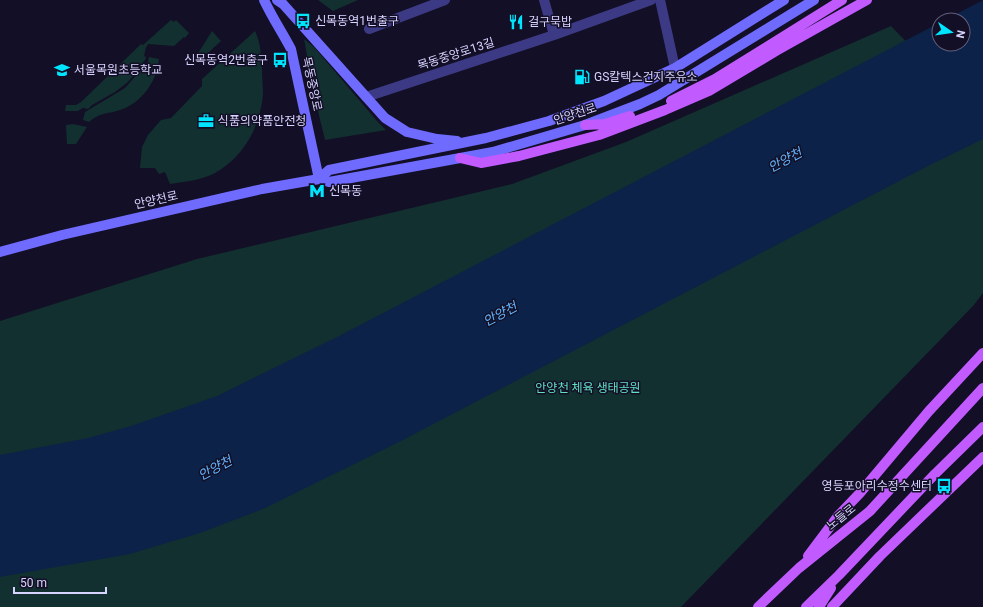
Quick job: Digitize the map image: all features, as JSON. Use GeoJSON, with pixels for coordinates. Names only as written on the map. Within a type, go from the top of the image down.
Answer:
{"type":"FeatureCollection","features":[{"type":"Feature","properties":{"kind":"main road","name":"목동중앙로"},"geometry":{"type":"LineString","coordinates":[[264,0],[272,19],[282,32],[291,49],[319,179]]}},
{"type":"Feature","properties":{"kind":"main road"},"geometry":{"type":"LineString","coordinates":[[277,0],[283,4],[385,118],[407,132],[437,139],[469,142]]}},
{"type":"Feature","properties":{"kind":"main road","name":"안양천로"},"geometry":{"type":"LineString","coordinates":[[319,179],[329,170],[469,142],[549,121],[604,101],[675,68],[784,0]]}},
{"type":"Feature","properties":{"kind":"main road","name":"안양천로"},"geometry":{"type":"LineString","coordinates":[[0,252],[62,234],[262,189],[319,179],[329,182],[493,152],[586,125],[659,95],[814,0]]}},
{"type":"Feature","properties":{"kind":"main road"},"geometry":{"type":"LineString","coordinates":[[586,125],[605,124],[620,120],[655,108],[695,90],[842,0]]}},
{"type":"Feature","properties":{"kind":"main road"},"geometry":{"type":"LineString","coordinates":[[460,158],[482,163],[519,156],[599,135],[688,101],[730,79],[776,50],[867,0]]}},
{"type":"Feature","properties":{"kind":"main road"},"geometry":{"type":"LineString","coordinates":[[799,568],[838,516],[860,493],[929,411],[983,353]]}},
{"type":"Feature","properties":{"kind":"main road","name":"노들로"},"geometry":{"type":"LineString","coordinates":[[758,607],[799,568],[870,511],[983,388]]}},
{"type":"Feature","properties":{"kind":"main road"},"geometry":{"type":"LineString","coordinates":[[806,607],[839,575],[935,474],[983,427]]}},
{"type":"Feature","properties":{"kind":"main road"},"geometry":{"type":"LineString","coordinates":[[832,607],[880,556],[983,457]]}},
{"type":"Feature","properties":{"kind":"main road"},"geometry":{"type":"LineString","coordinates":[[819,607],[839,575]]}},
{"type":"Feature","properties":{"kind":"street"},"geometry":{"type":"LineString","coordinates":[[369,29],[445,0]]}},
{"type":"Feature","properties":{"kind":"street"},"geometry":{"type":"LineString","coordinates":[[544,0],[554,35]]}},
{"type":"Feature","properties":{"kind":"street","name":"목동중앙로13길"},"geometry":{"type":"LineString","coordinates":[[366,97],[554,35],[651,0]]}},
{"type":"Feature","properties":{"kind":"street"},"geometry":{"type":"LineString","coordinates":[[660,0],[675,68]]}},
{"type":"Feature","properties":{"kind":"green space"},"geometry":{"type":"Polygon","coordinates":[[[318,0],[358,0],[333,11],[318,0]]]}},
{"type":"Feature","properties":{"kind":"green space"},"geometry":{"type":"Polygon","coordinates":[[[171,20],[174,22],[176,20],[189,33],[185,38],[184,37],[174,46],[148,44],[144,56],[146,57],[145,60],[128,82],[88,109],[83,108],[78,111],[65,111],[66,105],[76,105],[81,102],[141,44],[143,45],[171,20]]]}},
{"type":"Feature","properties":{"kind":"green space","name":"안양천 체육 생태공원"},"geometry":{"type":"Polygon","coordinates":[[[891,26],[983,121],[983,293],[973,306],[681,607],[0,607],[0,321],[197,259],[512,184],[626,142],[891,26]]]}},
{"type":"Feature","properties":{"kind":"green space"},"geometry":{"type":"Polygon","coordinates":[[[212,31],[221,41],[208,53],[197,55],[212,31]]]}},
{"type":"Feature","properties":{"kind":"green space"},"geometry":{"type":"Polygon","coordinates":[[[255,31],[260,50],[263,95],[259,117],[244,147],[220,170],[209,176],[196,180],[170,184],[165,172],[159,174],[155,168],[140,168],[142,147],[148,135],[161,120],[171,118],[202,86],[202,79],[255,31]]]}},
{"type":"Feature","properties":{"kind":"green space"},"geometry":{"type":"Polygon","coordinates":[[[304,39],[314,47],[386,130],[325,140],[315,99],[304,39]]]}},
{"type":"Feature","properties":{"kind":"green space"},"geometry":{"type":"Polygon","coordinates":[[[149,57],[159,59],[158,67],[152,83],[141,97],[128,107],[101,115],[89,122],[83,120],[85,112],[125,88],[148,62],[149,57]]]}},
{"type":"Feature","properties":{"kind":"green space"},"geometry":{"type":"Polygon","coordinates":[[[73,124],[87,127],[76,144],[67,144],[66,125],[73,124]]]}},
{"type":"Feature","properties":{"kind":"water","name":"안양천"},"geometry":{"type":"Polygon","coordinates":[[[983,0],[983,139],[926,167],[397,443],[263,509],[200,533],[130,554],[0,577],[0,455],[88,438],[131,426],[217,396],[341,335],[931,27],[931,52],[971,52],[971,12],[960,12],[983,0]]]}},
{"type":"Feature","properties":{"kind":"place","name":"신목동역1번출구"},"geometry":{"type":"Point","coordinates":[303,21]}},
{"type":"Feature","properties":{"kind":"place","name":"걸구묵밥"},"geometry":{"type":"Point","coordinates":[516,22]}},
{"type":"Feature","properties":{"kind":"place","name":"신목동역2번출구"},"geometry":{"type":"Point","coordinates":[280,60]}},
{"type":"Feature","properties":{"kind":"place","name":"서울목원초등학교"},"geometry":{"type":"Point","coordinates":[62,70]}},
{"type":"Feature","properties":{"kind":"place","name":"GS칼텍스건지주유소"},"geometry":{"type":"Point","coordinates":[582,77]}},
{"type":"Feature","properties":{"kind":"place","name":"식품의약품안전청"},"geometry":{"type":"Point","coordinates":[206,121]}},
{"type":"Feature","properties":{"kind":"place","name":"신목동"},"geometry":{"type":"Point","coordinates":[317,191]}},
{"type":"Feature","properties":{"kind":"place","name":"영등포아리수정수센터"},"geometry":{"type":"Point","coordinates":[944,486]}}]}
